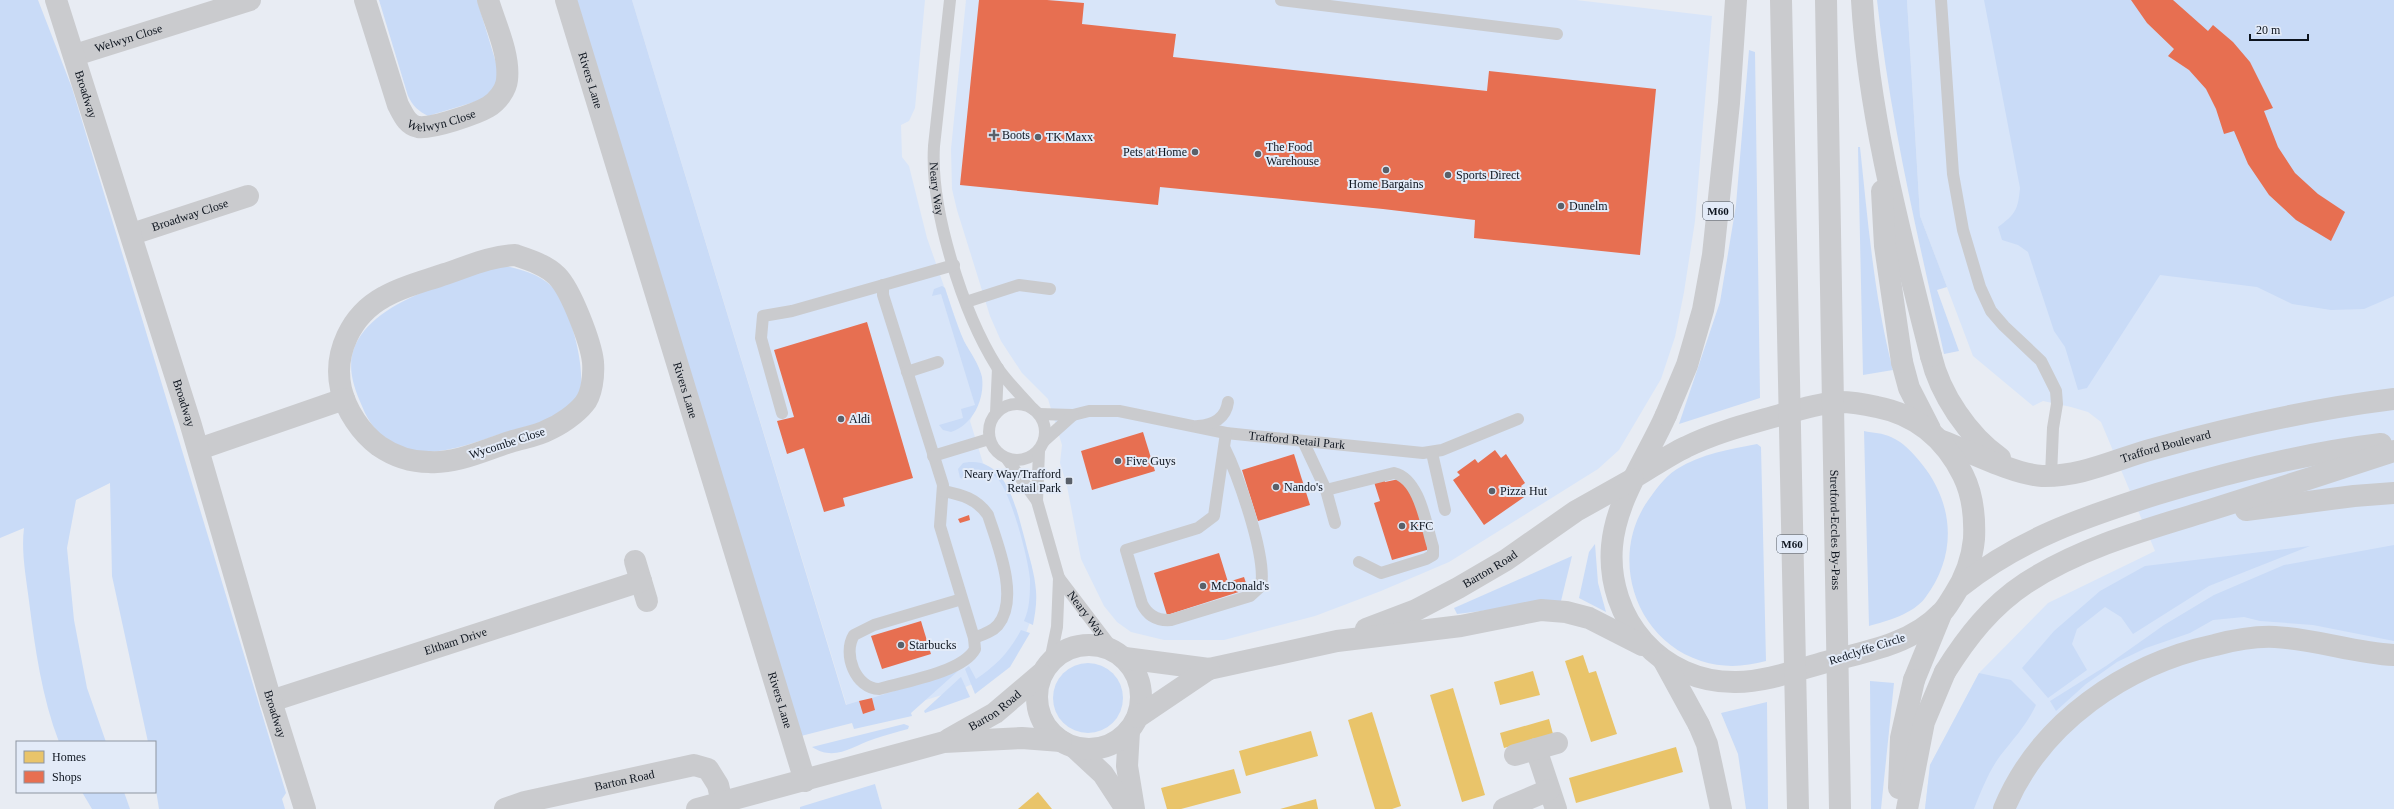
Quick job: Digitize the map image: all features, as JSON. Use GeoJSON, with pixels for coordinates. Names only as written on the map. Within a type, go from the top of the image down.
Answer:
{"type":"FeatureCollection","features":[{"type":"Feature","properties":{"kind":"main road","name":"Broadway"},"geometry":{"type":"LineString","coordinates":[[56,0],[75,55],[199,449],[270,701],[305,809]]}},
{"type":"Feature","properties":{"kind":"main road","name":"Welwyn Close"},"geometry":{"type":"LineString","coordinates":[[75,55],[250,0]]}},
{"type":"Feature","properties":{"kind":"main road","name":"Welwyn Close"},"geometry":{"type":"LineString","coordinates":[[365,0],[398,105],[407,121],[417,127],[428,126],[489,106],[502,94],[507,81],[506,60],[488,0]]}},
{"type":"Feature","properties":{"kind":"main road","name":"Rivers Lane"},"geometry":{"type":"LineString","coordinates":[[566,0],[805,781]]}},
{"type":"Feature","properties":{"kind":"main road","name":"M60"},"geometry":{"type":"LineString","coordinates":[[1634,478],[1666,415],[1687,365],[1703,310],[1713,255],[1729,103],[1736,0]]}},
{"type":"Feature","properties":{"kind":"main road","name":"M60"},"geometry":{"type":"LineString","coordinates":[[1781,0],[1798,809]]}},
{"type":"Feature","properties":{"kind":"main road","name":"Stretford-Eccles By-Pass"},"geometry":{"type":"LineString","coordinates":[[1826,0],[1831,321],[1838,616],[1840,809]]}},
{"type":"Feature","properties":{"kind":"main road"},"geometry":{"type":"LineString","coordinates":[[1862,0],[1864,33],[1877,126],[1885,246],[1902,362],[1909,388],[1936,436]]}},
{"type":"Feature","properties":{"kind":"main road"},"geometry":{"type":"LineString","coordinates":[[1877,126],[1931,356],[1943,389],[1965,422],[1995,455],[2021,472]]}},
{"type":"Feature","properties":{"kind":"main road","name":"Broadway Close"},"geometry":{"type":"LineString","coordinates":[[132,234],[248,196]]}},
{"type":"Feature","properties":{"kind":"main road","name":"Wycombe Close"},"geometry":{"type":"LineString","coordinates":[[515,255],[537,262],[556,274],[567,286],[574,302],[593,362],[592,383],[585,404],[566,419],[548,430],[448,461],[410,461],[391,454],[373,442],[359,426],[344,399],[338,375],[341,350],[352,327],[366,310],[382,298],[400,289],[497,256],[515,255]]}},
{"type":"Feature","properties":{"kind":"main road"},"geometry":{"type":"LineString","coordinates":[[199,449],[344,399]]}},
{"type":"Feature","properties":{"kind":"main road","name":"Trafford Boulevard"},"geometry":{"type":"LineString","coordinates":[[1936,436],[2021,472],[2051,476],[2085,472],[2154,449],[2263,421],[2394,400]]}},
{"type":"Feature","properties":{"kind":"main road","name":"Redclyffe Circle"},"geometry":{"type":"LineString","coordinates":[[1838,402],[1883,408],[1916,421],[1936,436],[1953,456],[1966,481],[1973,505],[1975,527],[1973,552],[1965,576],[1959,588],[1941,613],[1916,631],[1887,645],[1749,682],[1722,682],[1706,679],[1679,670],[1657,656],[1633,630],[1621,608],[1614,589],[1611,567],[1614,532],[1619,511],[1634,478],[1685,447],[1708,437],[1813,406],[1838,402]]}},
{"type":"Feature","properties":{"kind":"main road"},"geometry":{"type":"LineString","coordinates":[[1959,588],[1995,560],[2033,539],[2124,505],[2252,468],[2316,454],[2394,443]]}},
{"type":"Feature","properties":{"kind":"main road"},"geometry":{"type":"LineString","coordinates":[[1907,809],[1924,722],[1945,672],[1965,640],[1983,619],[2025,584],[2070,559],[2146,530],[2394,451]]}},
{"type":"Feature","properties":{"kind":"main road","name":"Barton Road"},"geometry":{"type":"LineString","coordinates":[[1337,641],[1416,610],[1458,588],[1506,560],[1576,511],[1634,478]]}},
{"type":"Feature","properties":{"kind":"main road"},"geometry":{"type":"LineString","coordinates":[[2146,530],[2272,506],[2394,493]]}},
{"type":"Feature","properties":{"kind":"main road","name":"Eltham Drive"},"geometry":{"type":"LineString","coordinates":[[270,701],[641,581]]}},
{"type":"Feature","properties":{"kind":"main road","name":"Barton Road"},"geometry":{"type":"LineString","coordinates":[[1119,654],[1209,669],[1337,641],[1461,626],[1524,612],[1557,610],[1589,618],[1657,656]]}},
{"type":"Feature","properties":{"kind":"main road"},"geometry":{"type":"LineString","coordinates":[[1898,809],[1901,738],[1914,680],[1941,613]]}},
{"type":"Feature","properties":{"kind":"main road"},"geometry":{"type":"LineString","coordinates":[[2004,809],[2020,777],[2060,727],[2115,683],[2154,662],[2191,650],[2235,640],[2273,637],[2332,644],[2369,654],[2394,667]]}},
{"type":"Feature","properties":{"kind":"main road"},"geometry":{"type":"LineString","coordinates":[[1126,809],[1103,774],[1068,744],[1049,732],[1041,718],[1037,704],[1037,688],[1046,668],[1063,650],[1079,645],[1097,644],[1119,654],[1135,670],[1141,686],[1142,701],[1134,724],[1127,766],[1134,809]]}},
{"type":"Feature","properties":{"kind":"main road"},"geometry":{"type":"LineString","coordinates":[[2369,654],[2394,655]]}},
{"type":"Feature","properties":{"kind":"main road"},"geometry":{"type":"LineString","coordinates":[[1657,656],[1699,725],[1707,744],[1722,809]]}},
{"type":"Feature","properties":{"kind":"main road","name":"Barton Road"},"geometry":{"type":"LineString","coordinates":[[944,742],[995,713],[1046,668]]}},
{"type":"Feature","properties":{"kind":"main road","name":"Barton Road"},"geometry":{"type":"LineString","coordinates":[[1134,724],[1209,669]]}},
{"type":"Feature","properties":{"kind":"main road"},"geometry":{"type":"LineString","coordinates":[[1068,744],[1090,750],[1105,747],[1118,741],[1134,724]]}},
{"type":"Feature","properties":{"kind":"main road","name":"Barton Road"},"geometry":{"type":"LineString","coordinates":[[697,809],[805,781],[944,742],[1022,738],[1068,744]]}},
{"type":"Feature","properties":{"kind":"main road"},"geometry":{"type":"LineString","coordinates":[[1515,755],[1557,743]]}},
{"type":"Feature","properties":{"kind":"main road"},"geometry":{"type":"LineString","coordinates":[[1504,809],[1552,800],[1536,749]]}},
{"type":"Feature","properties":{"kind":"main road","name":"Barton Road"},"geometry":{"type":"LineString","coordinates":[[505,809],[525,802],[694,765],[708,769],[718,785],[722,803]]}},
{"type":"Feature","properties":{"kind":"lane","name":"Neary Way"},"geometry":{"type":"LineString","coordinates":[[950,0],[933,163],[937,202],[954,265],[966,302],[980,337],[998,368],[1036,411]]}},
{"type":"Feature","properties":{"kind":"lane"},"geometry":{"type":"LineString","coordinates":[[1281,0],[1557,34]]}},
{"type":"Feature","properties":{"kind":"lane"},"geometry":{"type":"LineString","coordinates":[[1941,0],[1953,174],[1963,230],[1980,287],[1991,311],[2041,361],[2056,391],[2057,404],[2053,428],[2051,476]]}},
{"type":"Feature","properties":{"kind":"lane"},"geometry":{"type":"LineString","coordinates":[[782,413],[761,338],[763,316],[792,311],[954,265]]}},
{"type":"Feature","properties":{"kind":"lane"},"geometry":{"type":"LineString","coordinates":[[883,285],[883,295],[944,491],[940,526],[974,638],[975,649],[966,660],[954,666],[879,689],[868,686],[859,679],[850,655],[850,641],[854,635],[861,630],[962,599]]}},
{"type":"Feature","properties":{"kind":"lane"},"geometry":{"type":"LineString","coordinates":[[966,302],[1019,285],[1050,289]]}},
{"type":"Feature","properties":{"kind":"lane"},"geometry":{"type":"LineString","coordinates":[[906,372],[938,362]]}},
{"type":"Feature","properties":{"kind":"lane"},"geometry":{"type":"LineString","coordinates":[[998,368],[996,413],[989,430],[989,439],[999,454],[1007,459],[1024,460],[1042,446],[1073,415]]}},
{"type":"Feature","properties":{"kind":"lane"},"geometry":{"type":"LineString","coordinates":[[1193,426],[1218,420],[1226,411],[1228,402]]}},
{"type":"Feature","properties":{"kind":"lane"},"geometry":{"type":"LineString","coordinates":[[996,413],[1010,405],[1026,405],[1036,411],[1046,432],[1042,446]]}},
{"type":"Feature","properties":{"kind":"lane","name":"Trafford Retail Park"},"geometry":{"type":"LineString","coordinates":[[1036,411],[1073,415],[1089,411],[1118,411],[1226,433],[1432,453],[1518,419]]}},
{"type":"Feature","properties":{"kind":"lane"},"geometry":{"type":"LineString","coordinates":[[1224,447],[1234,466],[1245,500],[1259,560],[1262,582],[1256,592],[1171,620],[1158,619],[1146,612],[1142,604],[1126,550],[1198,528],[1214,516],[1226,433]]}},
{"type":"Feature","properties":{"kind":"lane"},"geometry":{"type":"LineString","coordinates":[[933,456],[989,439]]}},
{"type":"Feature","properties":{"kind":"lane"},"geometry":{"type":"LineString","coordinates":[[1303,441],[1326,490],[1336,523]]}},
{"type":"Feature","properties":{"kind":"lane","name":"Neary Way"},"geometry":{"type":"LineString","coordinates":[[1037,501],[1042,446]]}},
{"type":"Feature","properties":{"kind":"lane"},"geometry":{"type":"LineString","coordinates":[[1432,453],[1444,510]]}},
{"type":"Feature","properties":{"kind":"lane","name":"Neary Way"},"geometry":{"type":"LineString","coordinates":[[1007,459],[1037,501],[1059,578],[1057,627],[1046,668]]}},
{"type":"Feature","properties":{"kind":"lane"},"geometry":{"type":"LineString","coordinates":[[1326,490],[1394,473],[1404,476],[1415,489],[1433,547],[1433,555],[1426,559],[1381,573],[1359,562]]}},
{"type":"Feature","properties":{"kind":"lane"},"geometry":{"type":"LineString","coordinates":[[944,491],[964,496],[982,507],[988,514],[1005,574],[1007,598],[1003,618],[991,631],[974,638]]}},
{"type":"Feature","properties":{"kind":"lane","name":"Neary Way"},"geometry":{"type":"LineString","coordinates":[[1059,578],[1119,654]]}},
{"type":"Feature","properties":{"kind":"shaded area"},"geometry":{"type":"Polygon","coordinates":[[[0,0],[38,0],[72,88],[286,793],[282,799],[285,809],[159,809],[156,790],[156,741],[148,741],[112,576],[110,483],[76,500],[67,548],[74,620],[87,688],[106,741],[59,741],[48,708],[34,637],[24,564],[24,528],[0,538],[0,0]]]}},
{"type":"Feature","properties":{"kind":"shaded area"},"geometry":{"type":"Polygon","coordinates":[[[379,0],[477,0],[497,66],[498,79],[494,89],[484,99],[428,116],[419,110],[408,96],[379,0]]]}},
{"type":"Feature","properties":{"kind":"shaded area"},"geometry":{"type":"Polygon","coordinates":[[[575,0],[632,0],[846,705],[859,701],[864,714],[875,710],[872,698],[958,671],[911,713],[912,716],[854,729],[852,723],[801,736],[575,0]]]}},
{"type":"Feature","properties":{"kind":"shaded area"},"geometry":{"type":"Polygon","coordinates":[[[632,0],[925,0],[915,108],[909,121],[901,125],[902,157],[909,166],[927,238],[964,343],[977,403],[970,421],[983,463],[996,472],[1012,499],[1032,567],[1034,611],[1022,644],[997,673],[961,689],[852,723],[632,0]]]}},
{"type":"Feature","properties":{"kind":"shaded area"},"geometry":{"type":"Polygon","coordinates":[[[966,0],[1576,0],[1712,16],[1695,221],[1684,292],[1675,337],[1661,379],[1619,450],[1598,469],[1449,562],[1381,591],[1315,616],[1224,640],[1164,640],[1131,632],[1117,622],[1104,606],[1081,559],[1067,486],[1060,463],[1062,445],[1048,399],[1022,373],[1001,341],[990,316],[957,210],[952,189],[951,149],[966,0]]]}},
{"type":"Feature","properties":{"kind":"shaded area"},"geometry":{"type":"Polygon","coordinates":[[[1877,0],[1907,0],[1920,216],[1947,287],[1937,290],[1959,351],[1944,354],[1897,134],[1889,89],[1877,0]]]}},
{"type":"Feature","properties":{"kind":"shaded area"},"geometry":{"type":"Polygon","coordinates":[[[1907,0],[2394,0],[2394,809],[1925,809],[1930,765],[1979,673],[2048,603],[2155,551],[2101,422],[2088,412],[2071,407],[2043,401],[2033,406],[1973,356],[1920,216],[1907,0]]]}},
{"type":"Feature","properties":{"kind":"shaded area"},"geometry":{"type":"Polygon","coordinates":[[[1984,0],[2394,0],[2394,296],[2364,309],[2331,310],[2292,304],[2257,287],[2160,275],[2087,388],[2078,390],[2065,347],[2054,331],[2028,252],[2018,245],[2002,240],[1998,227],[2009,218],[2015,210],[2020,188],[1984,0]]]}},
{"type":"Feature","properties":{"kind":"shaded area"},"geometry":{"type":"Polygon","coordinates":[[[1749,50],[1755,52],[1760,398],[1679,424],[1720,302],[1736,205],[1749,50]]]}},
{"type":"Feature","properties":{"kind":"shaded area"},"geometry":{"type":"Polygon","coordinates":[[[1858,147],[1860,147],[1876,287],[1886,343],[1893,370],[1863,375],[1858,147]]]}},
{"type":"Feature","properties":{"kind":"shaded area"},"geometry":{"type":"Polygon","coordinates":[[[500,265],[524,271],[539,277],[558,293],[573,329],[580,361],[580,388],[577,397],[558,413],[540,422],[454,448],[432,452],[421,452],[403,449],[395,445],[381,435],[370,421],[365,413],[354,386],[352,376],[353,352],[363,332],[381,315],[404,301],[429,289],[500,265]]]}},
{"type":"Feature","properties":{"kind":"shaded area"},"geometry":{"type":"Polygon","coordinates":[[[942,286],[945,288],[964,341],[977,363],[982,377],[982,394],[976,410],[966,424],[951,432],[943,430],[939,425],[963,418],[961,409],[975,405],[941,294],[932,296],[934,289],[942,286]]]}},
{"type":"Feature","properties":{"kind":"shaded area"},"geometry":{"type":"Polygon","coordinates":[[[1864,431],[1885,435],[1895,439],[1908,448],[1918,459],[1932,479],[1940,495],[1948,529],[1947,547],[1943,564],[1936,581],[1925,598],[1920,604],[1907,613],[1869,626],[1864,431]]]}},
{"type":"Feature","properties":{"kind":"shaded area"},"geometry":{"type":"Polygon","coordinates":[[[1757,444],[1761,447],[1766,661],[1750,665],[1717,665],[1701,661],[1678,651],[1660,636],[1645,617],[1636,596],[1630,573],[1630,550],[1635,527],[1645,505],[1655,490],[1667,477],[1677,469],[1696,459],[1726,450],[1757,444]]]}},
{"type":"Feature","properties":{"kind":"shaded area"},"geometry":{"type":"Polygon","coordinates":[[[963,463],[982,463],[993,469],[1002,478],[1009,489],[1032,566],[1036,591],[1033,625],[1024,621],[1029,606],[1030,579],[1026,556],[1013,510],[1002,485],[993,474],[977,469],[968,470],[964,471],[966,480],[960,478],[958,469],[963,463]]]}},
{"type":"Feature","properties":{"kind":"shaded area"},"geometry":{"type":"Polygon","coordinates":[[[1595,544],[1598,583],[1606,612],[1579,598],[1589,552],[1595,544]]]}},
{"type":"Feature","properties":{"kind":"shaded area"},"geometry":{"type":"Polygon","coordinates":[[[2394,545],[2394,641],[2313,625],[2260,621],[2244,617],[2213,620],[2190,633],[2146,648],[2117,662],[2086,684],[2056,711],[2050,701],[2106,666],[2164,625],[2214,595],[2284,565],[2394,545]]]}},
{"type":"Feature","properties":{"kind":"shaded area"},"geometry":{"type":"Polygon","coordinates":[[[2310,546],[2209,586],[2133,634],[2121,617],[2105,607],[2077,629],[2072,644],[2087,670],[2048,698],[2022,668],[2054,631],[2100,591],[2145,566],[2310,546]]]}},
{"type":"Feature","properties":{"kind":"shaded area"},"geometry":{"type":"Polygon","coordinates":[[[1572,556],[1561,601],[1457,614],[1454,608],[1572,556]]]}},
{"type":"Feature","properties":{"kind":"shaded area"},"geometry":{"type":"Polygon","coordinates":[[[1021,630],[1030,633],[1010,667],[975,694],[965,669],[969,666],[976,679],[996,663],[1012,645],[1021,630]]]}},
{"type":"Feature","properties":{"kind":"shaded area"},"geometry":{"type":"Polygon","coordinates":[[[1081,663],[1095,663],[1108,669],[1117,678],[1121,684],[1123,698],[1121,712],[1113,723],[1102,731],[1095,733],[1081,733],[1074,731],[1063,723],[1055,712],[1053,705],[1053,691],[1055,684],[1063,673],[1074,665],[1081,663]]]}},
{"type":"Feature","properties":{"kind":"shaded area"},"geometry":{"type":"Polygon","coordinates":[[[1979,673],[2011,680],[2036,705],[2024,726],[1992,768],[1974,809],[1925,809],[1930,765],[1979,673]]]}},
{"type":"Feature","properties":{"kind":"shaded area"},"geometry":{"type":"Polygon","coordinates":[[[961,677],[970,697],[925,713],[924,711],[961,677]]]}},
{"type":"Feature","properties":{"kind":"shaded area"},"geometry":{"type":"Polygon","coordinates":[[[1870,681],[1894,683],[1881,809],[1871,809],[1870,681]]]}},
{"type":"Feature","properties":{"kind":"shaded area"},"geometry":{"type":"Polygon","coordinates":[[[1767,702],[1768,809],[1746,809],[1738,754],[1721,713],[1767,702]]]}},
{"type":"Feature","properties":{"kind":"shaded area"},"geometry":{"type":"Polygon","coordinates":[[[904,724],[909,726],[908,729],[836,753],[820,751],[812,747],[904,724]]]}},
{"type":"Feature","properties":{"kind":"shaded area"},"geometry":{"type":"Polygon","coordinates":[[[875,784],[882,809],[800,809],[800,807],[875,784]]]}},
{"type":"Feature","properties":{"kind":"shaded area"},"geometry":{"type":"Polygon","coordinates":[[[83,793],[124,793],[130,809],[92,809],[83,793]]]}},
{"type":"Feature","properties":{"kind":"building: Homes"},"geometry":{"type":"Polygon","coordinates":[[[1583,655],[1589,673],[1596,671],[1617,734],[1591,742],[1565,661],[1583,655]]]}},
{"type":"Feature","properties":{"kind":"building: Homes"},"geometry":{"type":"Polygon","coordinates":[[[1533,671],[1540,695],[1500,705],[1494,682],[1533,671]]]}},
{"type":"Feature","properties":{"kind":"building: Homes"},"geometry":{"type":"Polygon","coordinates":[[[1453,688],[1485,795],[1462,802],[1430,695],[1453,688]]]}},
{"type":"Feature","properties":{"kind":"building: Homes"},"geometry":{"type":"Polygon","coordinates":[[[1372,712],[1401,806],[1392,809],[1375,809],[1348,720],[1372,712]]]}},
{"type":"Feature","properties":{"kind":"building: Homes"},"geometry":{"type":"Polygon","coordinates":[[[1549,719],[1553,734],[1504,748],[1500,733],[1549,719]]]}},
{"type":"Feature","properties":{"kind":"building: Homes"},"geometry":{"type":"Polygon","coordinates":[[[1311,731],[1318,756],[1246,776],[1239,751],[1311,731]]]}},
{"type":"Feature","properties":{"kind":"building: Homes"},"geometry":{"type":"Polygon","coordinates":[[[1676,747],[1683,772],[1576,803],[1569,778],[1676,747]]]}},
{"type":"Feature","properties":{"kind":"building: Homes"},"geometry":{"type":"Polygon","coordinates":[[[1234,769],[1241,793],[1181,809],[1167,809],[1161,788],[1234,769]]]}},
{"type":"Feature","properties":{"kind":"building: Homes"},"geometry":{"type":"Polygon","coordinates":[[[1038,792],[1052,809],[1018,809],[1038,792]]]}},
{"type":"Feature","properties":{"kind":"building: Homes"},"geometry":{"type":"Polygon","coordinates":[[[1316,799],[1318,809],[1280,809],[1316,799]]]}},
{"type":"Feature","properties":{"kind":"building: Shops"},"geometry":{"type":"Polygon","coordinates":[[[979,0],[1047,0],[1084,3],[1082,24],[1176,34],[1173,57],[1487,91],[1489,71],[1656,89],[1640,255],[1474,238],[1475,220],[1383,209],[1160,187],[1158,205],[960,185],[979,0]]]}},
{"type":"Feature","properties":{"kind":"building: Shops"},"geometry":{"type":"Polygon","coordinates":[[[2131,0],[2173,0],[2208,31],[2213,25],[2233,42],[2250,62],[2273,108],[2264,111],[2278,147],[2295,173],[2318,194],[2345,212],[2331,241],[2296,220],[2269,195],[2248,164],[2234,131],[2224,134],[2216,109],[2206,89],[2189,70],[2168,56],[2174,49],[2147,23],[2131,0]]]}},
{"type":"Feature","properties":{"kind":"building: Shops","name":"Aldi"},"geometry":{"type":"Polygon","coordinates":[[[867,322],[913,478],[843,498],[845,506],[824,512],[804,448],[787,454],[777,421],[794,417],[774,350],[867,322]]]}},
{"type":"Feature","properties":{"kind":"building: Shops","name":"Five Guys"},"geometry":{"type":"Polygon","coordinates":[[[1143,432],[1155,471],[1092,490],[1081,451],[1143,432]]]}},
{"type":"Feature","properties":{"kind":"building: Shops","name":"Pizza Hut"},"geometry":{"type":"Polygon","coordinates":[[[1495,450],[1501,458],[1506,454],[1525,483],[1521,486],[1527,495],[1484,525],[1453,480],[1460,475],[1457,472],[1475,459],[1478,463],[1495,450]]]}},
{"type":"Feature","properties":{"kind":"building: Shops","name":"Nando's"},"geometry":{"type":"Polygon","coordinates":[[[1294,454],[1310,505],[1258,521],[1242,470],[1294,454]]]}},
{"type":"Feature","properties":{"kind":"building: Shops","name":"KFC"},"geometry":{"type":"Polygon","coordinates":[[[1384,479],[1385,482],[1399,479],[1412,491],[1430,549],[1392,560],[1374,503],[1380,501],[1374,482],[1384,479]]]}},
{"type":"Feature","properties":{"kind":"building: Shops"},"geometry":{"type":"Polygon","coordinates":[[[969,515],[970,520],[960,523],[958,519],[969,515]]]}},
{"type":"Feature","properties":{"kind":"building: Shops","name":"McDonald's"},"geometry":{"type":"Polygon","coordinates":[[[1219,553],[1228,582],[1244,577],[1248,589],[1167,615],[1154,573],[1219,553]]]}},
{"type":"Feature","properties":{"kind":"building: Shops","name":"Starbucks"},"geometry":{"type":"Polygon","coordinates":[[[921,621],[931,654],[882,669],[871,636],[921,621]]]}},
{"type":"Feature","properties":{"kind":"building: Shops"},"geometry":{"type":"Polygon","coordinates":[[[872,698],[875,710],[863,714],[859,701],[872,698]]]}},
{"type":"Feature","properties":{"kind":"place","name":"Boots"},"geometry":{"type":"Point","coordinates":[994,135]}},
{"type":"Feature","properties":{"kind":"place","name":"TK Maxx"},"geometry":{"type":"Point","coordinates":[1038,137]}},
{"type":"Feature","properties":{"kind":"place","name":"Pets at Home"},"geometry":{"type":"Point","coordinates":[1195,152]}},
{"type":"Feature","properties":{"kind":"place","name":"The Food Warehouse"},"geometry":{"type":"Point","coordinates":[1258,154]}},
{"type":"Feature","properties":{"kind":"place","name":"Home Bargains"},"geometry":{"type":"Point","coordinates":[1386,170]}},
{"type":"Feature","properties":{"kind":"place","name":"Sports Direct"},"geometry":{"type":"Point","coordinates":[1448,175]}},
{"type":"Feature","properties":{"kind":"place","name":"Dunelm"},"geometry":{"type":"Point","coordinates":[1561,206]}},
{"type":"Feature","properties":{"kind":"place","name":"Aldi"},"geometry":{"type":"Point","coordinates":[841,419]}},
{"type":"Feature","properties":{"kind":"place","name":"Five Guys"},"geometry":{"type":"Point","coordinates":[1118,461]}},
{"type":"Feature","properties":{"kind":"place","name":"Neary Way/Trafford Retail Park"},"geometry":{"type":"Point","coordinates":[1069,481]}},
{"type":"Feature","properties":{"kind":"place","name":"Nando's"},"geometry":{"type":"Point","coordinates":[1276,487]}},
{"type":"Feature","properties":{"kind":"place","name":"Pizza Hut"},"geometry":{"type":"Point","coordinates":[1492,491]}},
{"type":"Feature","properties":{"kind":"place","name":"KFC"},"geometry":{"type":"Point","coordinates":[1402,526]}},
{"type":"Feature","properties":{"kind":"place","name":"McDonald's"},"geometry":{"type":"Point","coordinates":[1203,586]}},
{"type":"Feature","properties":{"kind":"place","name":"Starbucks"},"geometry":{"type":"Point","coordinates":[901,645]}}]}
